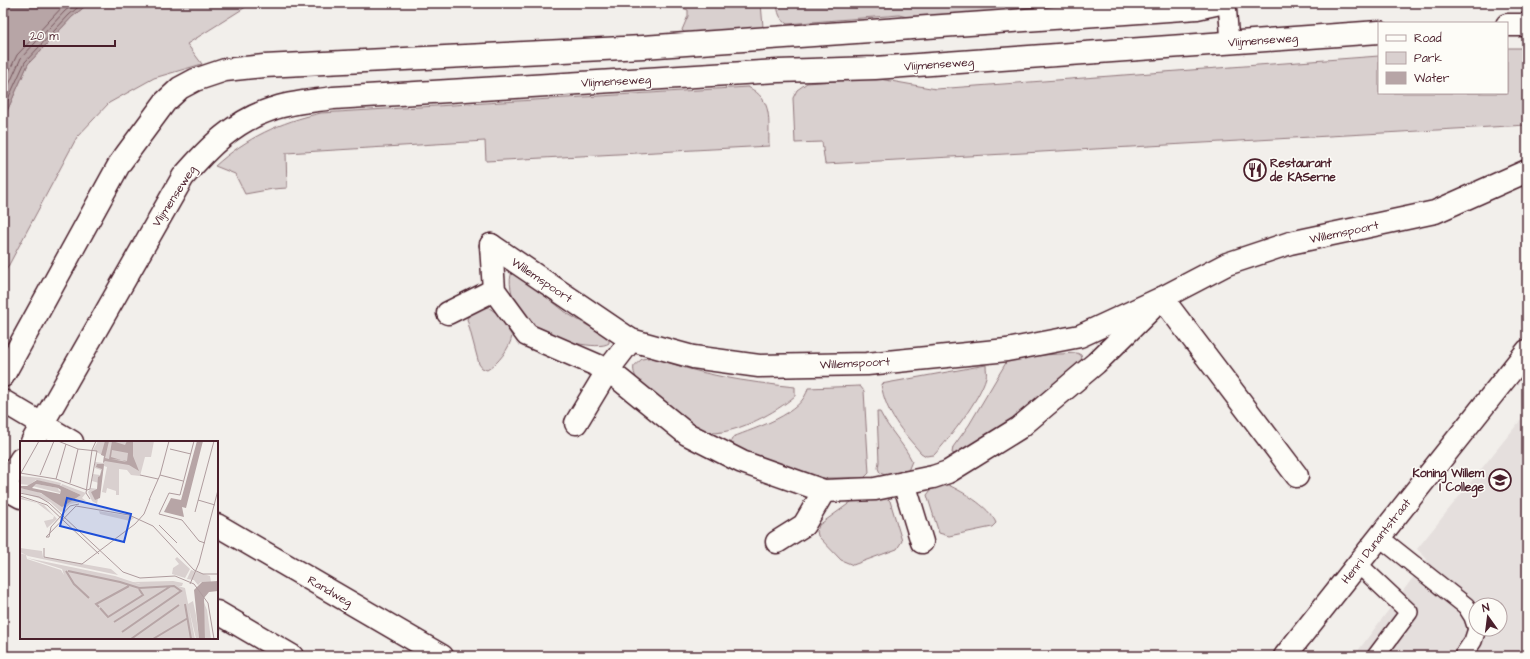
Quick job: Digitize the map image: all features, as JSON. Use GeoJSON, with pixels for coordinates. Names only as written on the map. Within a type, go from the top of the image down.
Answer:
{"type":"FeatureCollection","features":[{"type":"Feature","properties":{"kind":"street"},"geometry":{"type":"LineString","coordinates":[[3,376],[120,163],[148,122],[165,102],[180,88],[195,80],[225,70],[264,66],[780,38],[1197,8],[1220,3]]}},
{"type":"Feature","properties":{"kind":"street"},"geometry":{"type":"LineString","coordinates":[[1508,25],[1527,25]]}},
{"type":"Feature","properties":{"kind":"street","name":"Vlijmenseweg"},"geometry":{"type":"LineString","coordinates":[[37,433],[183,177],[202,155],[226,132],[250,118],[273,108],[333,98],[770,72],[875,68],[1378,32]]}},
{"type":"Feature","properties":{"kind":"street","name":"Willemspoort"},"geometry":{"type":"LineString","coordinates":[[1162,298],[1096,363],[1019,428],[948,472],[904,483],[874,488],[824,491],[742,462],[686,434],[608,370],[527,336],[494,290],[491,245],[631,340],[693,357],[759,366],[867,364],[1007,350],[1080,336],[1162,298],[1227,264],[1290,243],[1435,212],[1527,171]]}},
{"type":"Feature","properties":{"kind":"street"},"geometry":{"type":"LineString","coordinates":[[448,313],[494,290]]}},
{"type":"Feature","properties":{"kind":"street"},"geometry":{"type":"LineString","coordinates":[[1162,298],[1297,476]]}},
{"type":"Feature","properties":{"kind":"street"},"geometry":{"type":"LineString","coordinates":[[1080,336],[1096,363]]}},
{"type":"Feature","properties":{"kind":"street"},"geometry":{"type":"LineString","coordinates":[[576,423],[608,370],[631,340]]}},
{"type":"Feature","properties":{"kind":"street","name":"Henri Dunantstraat"},"geometry":{"type":"LineString","coordinates":[[1285,656],[1527,351]]}},
{"type":"Feature","properties":{"kind":"street"},"geometry":{"type":"LineString","coordinates":[[3,401],[37,433],[68,441]]}},
{"type":"Feature","properties":{"kind":"street"},"geometry":{"type":"LineString","coordinates":[[8,490],[20,461]]}},
{"type":"Feature","properties":{"kind":"street"},"geometry":{"type":"LineString","coordinates":[[904,483],[922,542]]}},
{"type":"Feature","properties":{"kind":"street"},"geometry":{"type":"LineString","coordinates":[[777,542],[804,525],[824,491]]}},
{"type":"Feature","properties":{"kind":"street","name":"Randweg"},"geometry":{"type":"LineString","coordinates":[[218,527],[442,656]]}},
{"type":"Feature","properties":{"kind":"street"},"geometry":{"type":"LineString","coordinates":[[218,613],[292,656]]}},
{"type":"Feature","properties":{"kind":"lane"},"geometry":{"type":"LineString","coordinates":[[1227,3],[1230,42]]}},
{"type":"Feature","properties":{"kind":"lane"},"geometry":{"type":"LineString","coordinates":[[1379,537],[1468,609]]}},
{"type":"Feature","properties":{"kind":"lane"},"geometry":{"type":"LineString","coordinates":[[1358,564],[1409,612],[1376,656]]}},
{"type":"Feature","properties":{"kind":"lane"},"geometry":{"type":"LineString","coordinates":[[1463,656],[1474,637]]}},
{"type":"Feature","properties":{"kind":"shaded area","name":"Koning Willem I College"},"geometry":{"type":"Polygon","coordinates":[[[1527,412],[1527,656],[1354,656],[1427,559],[1417,549],[1527,412]]]}},
{"type":"Feature","properties":{"kind":"green space"},"geometry":{"type":"Polygon","coordinates":[[[89,3],[252,3],[187,44],[202,64],[154,78],[109,103],[77,137],[3,276],[3,120],[28,64],[72,17],[89,3]]]}},
{"type":"Feature","properties":{"kind":"green space"},"geometry":{"type":"Polygon","coordinates":[[[669,3],[761,3],[762,33],[686,35],[682,30],[688,16],[688,10],[669,3]]]}},
{"type":"Feature","properties":{"kind":"green space"},"geometry":{"type":"Polygon","coordinates":[[[777,3],[1185,3],[927,22],[899,15],[787,24],[779,15],[777,3]]]}},
{"type":"Feature","properties":{"kind":"green space"},"geometry":{"type":"Polygon","coordinates":[[[1508,48],[1527,48],[1527,125],[825,164],[822,142],[795,143],[793,98],[797,90],[807,83],[874,78],[936,89],[1378,56],[1378,94],[1508,94],[1508,48]]]}},
{"type":"Feature","properties":{"kind":"green space"},"geometry":{"type":"Polygon","coordinates":[[[748,87],[762,98],[766,105],[769,120],[769,146],[486,161],[485,141],[286,153],[287,188],[245,194],[235,174],[215,166],[239,147],[264,132],[292,121],[321,113],[748,87]]]}},
{"type":"Feature","properties":{"kind":"green space"},"geometry":{"type":"Polygon","coordinates":[[[512,272],[568,314],[609,338],[609,343],[596,346],[586,345],[565,341],[540,333],[534,329],[522,315],[513,297],[510,279],[512,272]]]}},
{"type":"Feature","properties":{"kind":"green space"},"geometry":{"type":"Polygon","coordinates":[[[488,307],[498,314],[512,336],[509,346],[503,355],[487,370],[482,368],[479,364],[467,319],[473,311],[488,307]]]}},
{"type":"Feature","properties":{"kind":"green space"},"geometry":{"type":"Polygon","coordinates":[[[1077,353],[1081,355],[1082,359],[1079,364],[1013,421],[957,455],[952,453],[953,447],[969,425],[1007,361],[1043,355],[1077,353]]]}},
{"type":"Feature","properties":{"kind":"green space"},"geometry":{"type":"Polygon","coordinates":[[[653,357],[688,369],[723,377],[795,387],[795,396],[767,415],[745,425],[723,432],[713,433],[704,431],[678,417],[664,407],[641,385],[635,375],[634,366],[642,359],[653,357]]]}},
{"type":"Feature","properties":{"kind":"green space"},"geometry":{"type":"Polygon","coordinates":[[[986,365],[986,376],[983,386],[956,429],[934,455],[926,456],[921,453],[896,422],[883,395],[881,384],[986,365]]]}},
{"type":"Feature","properties":{"kind":"green space"},"geometry":{"type":"Polygon","coordinates":[[[860,386],[864,391],[869,473],[864,478],[821,478],[775,465],[732,446],[731,441],[733,437],[788,413],[804,397],[808,388],[860,386]]]}},
{"type":"Feature","properties":{"kind":"green space"},"geometry":{"type":"Polygon","coordinates":[[[877,412],[880,412],[912,461],[908,471],[885,475],[880,473],[878,468],[877,412]]]}},
{"type":"Feature","properties":{"kind":"green space"},"geometry":{"type":"Polygon","coordinates":[[[944,483],[966,494],[981,505],[996,523],[992,527],[949,536],[939,533],[927,495],[934,486],[944,483]]]}},
{"type":"Feature","properties":{"kind":"green space"},"geometry":{"type":"Polygon","coordinates":[[[884,495],[890,501],[902,541],[897,549],[853,565],[841,560],[818,536],[817,531],[819,525],[858,497],[884,495]]]}},
{"type":"Feature","properties":{"kind":"water"},"geometry":{"type":"Polygon","coordinates":[[[3,3],[89,3],[72,17],[28,64],[3,120],[3,3]]]}},
{"type":"Feature","properties":{"kind":"place","name":"Restaurant de KASerne"},"geometry":{"type":"Point","coordinates":[1255,170]}},
{"type":"Feature","properties":{"kind":"place","name":"Koning Willem I College"},"geometry":{"type":"Point","coordinates":[1500,480]}}]}
